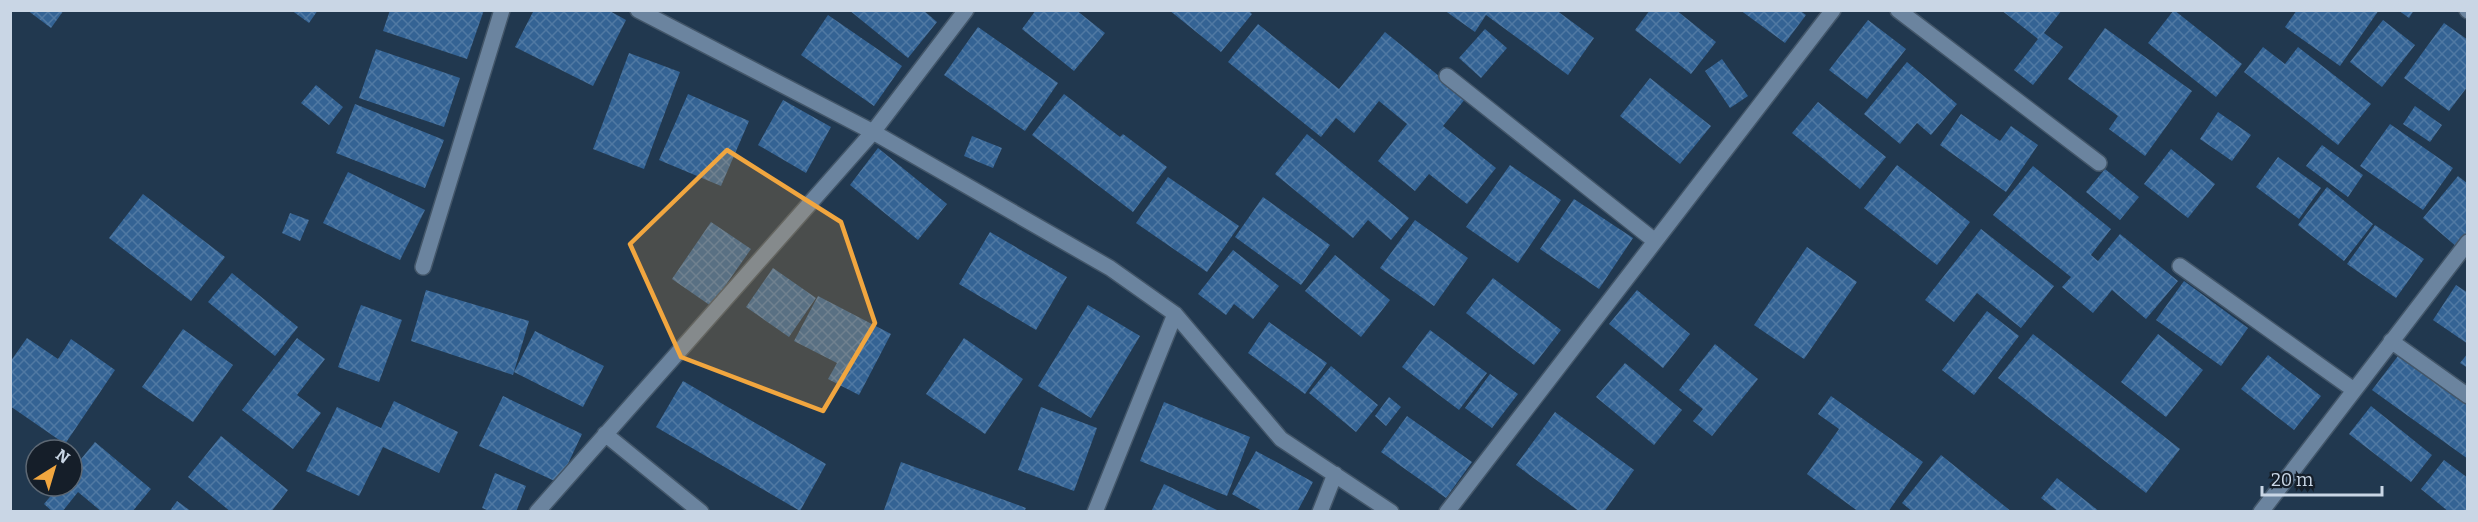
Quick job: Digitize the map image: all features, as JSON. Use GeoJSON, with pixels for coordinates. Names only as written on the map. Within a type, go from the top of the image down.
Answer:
{"type":"FeatureCollection","features":[{"type":"Feature","properties":{"kind":"street"},"geometry":{"type":"LineString","coordinates":[[423,267],[502,10]]}},
{"type":"Feature","properties":{"kind":"street"},"geometry":{"type":"LineString","coordinates":[[638,10],[873,132],[1110,268],[1175,314],[1281,439],[1391,512]]}},
{"type":"Feature","properties":{"kind":"street"},"geometry":{"type":"LineString","coordinates":[[537,512],[873,132],[966,10]]}},
{"type":"Feature","properties":{"kind":"street"},"geometry":{"type":"LineString","coordinates":[[1447,512],[1833,10]]}},
{"type":"Feature","properties":{"kind":"street"},"geometry":{"type":"LineString","coordinates":[[1898,10],[2099,162]]}},
{"type":"Feature","properties":{"kind":"street"},"geometry":{"type":"LineString","coordinates":[[1447,76],[1655,241]]}},
{"type":"Feature","properties":{"kind":"street"},"geometry":{"type":"LineString","coordinates":[[2261,512],[2468,242]]}},
{"type":"Feature","properties":{"kind":"street"},"geometry":{"type":"LineString","coordinates":[[2180,266],[2354,390]]}},
{"type":"Feature","properties":{"kind":"street"},"geometry":{"type":"LineString","coordinates":[[1095,512],[1175,314]]}},
{"type":"Feature","properties":{"kind":"street"},"geometry":{"type":"LineString","coordinates":[[2391,341],[2468,396]]}},
{"type":"Feature","properties":{"kind":"street"},"geometry":{"type":"LineString","coordinates":[[605,434],[701,512]]}},
{"type":"Feature","properties":{"kind":"street"},"geometry":{"type":"LineString","coordinates":[[1320,512],[1335,474]]}},
{"type":"Feature","properties":{"kind":"highlighted area"},"geometry":{"type":"Polygon","coordinates":[[[727,150],[841,222],[875,323],[823,411],[681,357],[630,244],[727,150]]]}},
{"type":"Feature","properties":{"kind":"building"},"geometry":{"type":"Polygon","coordinates":[[[27,10],[64,10],[51,28],[27,10]]]}},
{"type":"Feature","properties":{"kind":"building"},"geometry":{"type":"Polygon","coordinates":[[[291,10],[318,10],[309,23],[291,10]]]}},
{"type":"Feature","properties":{"kind":"building"},"geometry":{"type":"Polygon","coordinates":[[[390,10],[484,10],[467,59],[383,31],[390,10]]]}},
{"type":"Feature","properties":{"kind":"building"},"geometry":{"type":"Polygon","coordinates":[[[534,10],[608,10],[626,20],[593,86],[515,47],[534,10]]]}},
{"type":"Feature","properties":{"kind":"building"},"geometry":{"type":"Polygon","coordinates":[[[849,10],[923,10],[937,22],[908,58],[849,10]]]}},
{"type":"Feature","properties":{"kind":"building"},"geometry":{"type":"Polygon","coordinates":[[[1036,10],[1076,10],[1105,33],[1074,71],[1022,29],[1036,10]]]}},
{"type":"Feature","properties":{"kind":"building"},"geometry":{"type":"Polygon","coordinates":[[[1169,10],[1248,10],[1252,14],[1221,52],[1169,10]]]}},
{"type":"Feature","properties":{"kind":"building"},"geometry":{"type":"Polygon","coordinates":[[[1444,10],[1556,10],[1594,38],[1568,75],[1486,15],[1475,32],[1444,10]]]}},
{"type":"Feature","properties":{"kind":"building"},"geometry":{"type":"Polygon","coordinates":[[[1650,10],[1676,10],[1716,42],[1691,74],[1635,30],[1650,10]]]}},
{"type":"Feature","properties":{"kind":"building"},"geometry":{"type":"Polygon","coordinates":[[[1740,10],[1799,10],[1806,15],[1785,43],[1740,10]]]}},
{"type":"Feature","properties":{"kind":"building"},"geometry":{"type":"Polygon","coordinates":[[[2001,10],[2062,10],[2044,33],[2063,47],[2033,85],[2014,70],[2038,39],[2001,10]]]}},
{"type":"Feature","properties":{"kind":"building"},"geometry":{"type":"Polygon","coordinates":[[[2174,10],[2242,64],[2216,97],[2148,43],[2174,10]]]}},
{"type":"Feature","properties":{"kind":"building"},"geometry":{"type":"Polygon","coordinates":[[[2297,10],[2379,10],[2340,66],[2285,27],[2297,10]]]}},
{"type":"Feature","properties":{"kind":"building"},"geometry":{"type":"Polygon","coordinates":[[[2398,10],[2414,10],[2409,18],[2398,10]]]}},
{"type":"Feature","properties":{"kind":"building"},"geometry":{"type":"Polygon","coordinates":[[[828,15],[902,66],[874,106],[801,55],[828,15]]]}},
{"type":"Feature","properties":{"kind":"building"},"geometry":{"type":"Polygon","coordinates":[[[1868,20],[1906,49],[1867,99],[1829,70],[1868,20]]]}},
{"type":"Feature","properties":{"kind":"building"},"geometry":{"type":"Polygon","coordinates":[[[2383,20],[2415,45],[2382,87],[2350,62],[2383,20]]]}},
{"type":"Feature","properties":{"kind":"building"},"geometry":{"type":"Polygon","coordinates":[[[2444,23],[2468,40],[2468,86],[2449,111],[2404,78],[2444,23]]]}},
{"type":"Feature","properties":{"kind":"building"},"geometry":{"type":"Polygon","coordinates":[[[1258,24],[1339,89],[1385,32],[1466,98],[1443,126],[1496,168],[1467,204],[1429,174],[1415,191],[1378,161],[1407,124],[1379,101],[1354,133],[1336,118],[1321,137],[1228,62],[1258,24]]]}},
{"type":"Feature","properties":{"kind":"building"},"geometry":{"type":"Polygon","coordinates":[[[978,27],[1058,83],[1025,131],[944,75],[978,27]]]}},
{"type":"Feature","properties":{"kind":"building"},"geometry":{"type":"Polygon","coordinates":[[[2105,28],[2192,91],[2145,156],[2109,129],[2118,116],[2068,79],[2105,28]]]}},
{"type":"Feature","properties":{"kind":"building"},"geometry":{"type":"Polygon","coordinates":[[[1485,29],[1507,48],[1481,78],[1459,58],[1485,29]]]}},
{"type":"Feature","properties":{"kind":"building"},"geometry":{"type":"Polygon","coordinates":[[[2263,47],[2285,64],[2298,47],[2371,104],[2338,145],[2244,72],[2263,47]]]}},
{"type":"Feature","properties":{"kind":"building"},"geometry":{"type":"Polygon","coordinates":[[[376,49],[460,78],[444,127],[359,98],[376,49]]]}},
{"type":"Feature","properties":{"kind":"building"},"geometry":{"type":"Polygon","coordinates":[[[629,53],[680,72],[644,169],[593,149],[629,53]]]}},
{"type":"Feature","properties":{"kind":"building"},"geometry":{"type":"Polygon","coordinates":[[[1722,59],[1748,96],[1730,108],[1705,71],[1722,59]]]}},
{"type":"Feature","properties":{"kind":"building"},"geometry":{"type":"Polygon","coordinates":[[[1907,62],[1957,104],[1931,135],[1917,123],[1900,144],[1864,114],[1907,62]]]}},
{"type":"Feature","properties":{"kind":"building"},"geometry":{"type":"Polygon","coordinates":[[[1650,78],[1711,126],[1680,164],[1620,116],[1650,78]]]}},
{"type":"Feature","properties":{"kind":"building"},"geometry":{"type":"Polygon","coordinates":[[[316,85],[343,107],[329,125],[301,103],[316,85]]]}},
{"type":"Feature","properties":{"kind":"building"},"geometry":{"type":"Polygon","coordinates":[[[688,94],[749,121],[721,186],[659,160],[688,94]]]}},
{"type":"Feature","properties":{"kind":"building"},"geometry":{"type":"Polygon","coordinates":[[[1064,94],[1120,137],[1123,134],[1167,167],[1133,212],[1032,135],[1064,94]]]}},
{"type":"Feature","properties":{"kind":"building"},"geometry":{"type":"Polygon","coordinates":[[[783,100],[831,127],[806,173],[758,145],[783,100]]]}},
{"type":"Feature","properties":{"kind":"building"},"geometry":{"type":"Polygon","coordinates":[[[1818,102],[1886,157],[1860,189],[1792,133],[1818,102]]]}},
{"type":"Feature","properties":{"kind":"building"},"geometry":{"type":"Polygon","coordinates":[[[355,104],[444,140],[425,188],[336,153],[355,104]]]}},
{"type":"Feature","properties":{"kind":"building"},"geometry":{"type":"Polygon","coordinates":[[[2415,106],[2442,125],[2430,142],[2403,124],[2415,106]]]}},
{"type":"Feature","properties":{"kind":"building"},"geometry":{"type":"Polygon","coordinates":[[[2218,112],[2251,135],[2232,161],[2200,139],[2218,112]]]}},
{"type":"Feature","properties":{"kind":"building"},"geometry":{"type":"Polygon","coordinates":[[[1961,114],[2000,141],[2011,126],[2038,145],[2006,192],[1940,145],[1961,114]]]}},
{"type":"Feature","properties":{"kind":"building"},"geometry":{"type":"Polygon","coordinates":[[[2390,124],[2453,168],[2423,210],[2360,166],[2390,124]]]}},
{"type":"Feature","properties":{"kind":"building"},"geometry":{"type":"Polygon","coordinates":[[[1307,134],[1409,218],[1391,240],[1368,220],[1353,238],[1275,174],[1307,134]]]}},
{"type":"Feature","properties":{"kind":"building"},"geometry":{"type":"Polygon","coordinates":[[[972,136],[1002,148],[993,168],[964,156],[972,136]]]}},
{"type":"Feature","properties":{"kind":"building"},"geometry":{"type":"Polygon","coordinates":[[[2322,145],[2363,175],[2348,197],[2306,166],[2322,145]]]}},
{"type":"Feature","properties":{"kind":"building"},"geometry":{"type":"Polygon","coordinates":[[[878,148],[947,204],[918,240],[850,185],[878,148]]]}},
{"type":"Feature","properties":{"kind":"building"},"geometry":{"type":"Polygon","coordinates":[[[2171,149],[2215,184],[2188,218],[2144,184],[2171,149]]]}},
{"type":"Feature","properties":{"kind":"building"},"geometry":{"type":"Polygon","coordinates":[[[2278,157],[2321,188],[2299,219],[2256,187],[2278,157]]]}},
{"type":"Feature","properties":{"kind":"building"},"geometry":{"type":"Polygon","coordinates":[[[1510,165],[1561,200],[1518,263],[1466,227],[1510,165]]]}},
{"type":"Feature","properties":{"kind":"building"},"geometry":{"type":"Polygon","coordinates":[[[1897,165],[1970,222],[1937,265],[1864,208],[1897,165]]]}},
{"type":"Feature","properties":{"kind":"building"},"geometry":{"type":"Polygon","coordinates":[[[2033,166],[2111,229],[2091,255],[2098,261],[2120,234],[2178,281],[2146,319],[2112,290],[2093,313],[2062,287],[2071,277],[1993,215],[2033,166]]]}},
{"type":"Feature","properties":{"kind":"building"},"geometry":{"type":"Polygon","coordinates":[[[2105,169],[2139,197],[2120,220],[2086,192],[2105,169]]]}},
{"type":"Feature","properties":{"kind":"building"},"geometry":{"type":"Polygon","coordinates":[[[348,172],[425,210],[400,260],[323,223],[348,172]]]}},
{"type":"Feature","properties":{"kind":"building"},"geometry":{"type":"Polygon","coordinates":[[[2458,176],[2468,184],[2468,234],[2457,247],[2423,218],[2458,176]]]}},
{"type":"Feature","properties":{"kind":"building"},"geometry":{"type":"Polygon","coordinates":[[[1168,177],[1239,226],[1207,272],[1136,223],[1168,177]]]}},
{"type":"Feature","properties":{"kind":"building"},"geometry":{"type":"Polygon","coordinates":[[[2327,187],[2373,224],[2344,261],[2298,225],[2327,187]]]}},
{"type":"Feature","properties":{"kind":"building"},"geometry":{"type":"Polygon","coordinates":[[[143,194],[225,257],[191,301],[109,238],[143,194]]]}},
{"type":"Feature","properties":{"kind":"building"},"geometry":{"type":"Polygon","coordinates":[[[1263,197],[1330,245],[1301,285],[1235,237],[1263,197]]]}},
{"type":"Feature","properties":{"kind":"building"},"geometry":{"type":"Polygon","coordinates":[[[1574,199],[1633,238],[1599,289],[1540,249],[1574,199]]]}},
{"type":"Feature","properties":{"kind":"building"},"geometry":{"type":"Polygon","coordinates":[[[290,213],[309,220],[300,241],[282,233],[290,213]]]}},
{"type":"Feature","properties":{"kind":"building"},"geometry":{"type":"Polygon","coordinates":[[[1415,220],[1468,258],[1434,306],[1380,268],[1415,220]]]}},
{"type":"Feature","properties":{"kind":"building"},"geometry":{"type":"Polygon","coordinates":[[[711,222],[751,249],[711,306],[672,279],[711,222]]]}},
{"type":"Feature","properties":{"kind":"building"},"geometry":{"type":"Polygon","coordinates":[[[2375,225],[2424,259],[2396,298],[2347,264],[2375,225]]]}},
{"type":"Feature","properties":{"kind":"building"},"geometry":{"type":"Polygon","coordinates":[[[1981,229],[2054,286],[2021,328],[1977,293],[1954,322],[1925,300],[1981,229]]]}},
{"type":"Feature","properties":{"kind":"building"},"geometry":{"type":"Polygon","coordinates":[[[990,232],[1067,277],[1036,330],[959,284],[990,232]]]}},
{"type":"Feature","properties":{"kind":"building"},"geometry":{"type":"Polygon","coordinates":[[[1807,247],[1857,282],[1804,359],[1754,325],[1807,247]]]}},
{"type":"Feature","properties":{"kind":"building"},"geometry":{"type":"Polygon","coordinates":[[[1233,250],[1279,286],[1253,319],[1234,304],[1226,315],[1198,294],[1233,250]]]}},
{"type":"Feature","properties":{"kind":"building"},"geometry":{"type":"Polygon","coordinates":[[[1335,255],[1390,300],[1361,337],[1305,291],[1335,255]]]}},
{"type":"Feature","properties":{"kind":"building"},"geometry":{"type":"Polygon","coordinates":[[[773,268],[816,298],[789,337],[746,307],[773,268]]]}},
{"type":"Feature","properties":{"kind":"building"},"geometry":{"type":"Polygon","coordinates":[[[232,273],[298,327],[275,356],[208,302],[232,273]]]}},
{"type":"Feature","properties":{"kind":"building"},"geometry":{"type":"Polygon","coordinates":[[[1493,278],[1561,330],[1534,365],[1466,313],[1493,278]]]}},
{"type":"Feature","properties":{"kind":"building"},"geometry":{"type":"Polygon","coordinates":[[[2184,281],[2248,328],[2221,366],[2156,320],[2184,281]]]}},
{"type":"Feature","properties":{"kind":"building"},"geometry":{"type":"Polygon","coordinates":[[[2456,285],[2468,293],[2468,344],[2433,320],[2456,285]]]}},
{"type":"Feature","properties":{"kind":"building"},"geometry":{"type":"Polygon","coordinates":[[[426,290],[529,321],[513,375],[411,341],[426,290]]]}},
{"type":"Feature","properties":{"kind":"building"},"geometry":{"type":"Polygon","coordinates":[[[1637,290],[1690,334],[1663,368],[1609,324],[1637,290]]]}},
{"type":"Feature","properties":{"kind":"building"},"geometry":{"type":"Polygon","coordinates":[[[818,296],[891,334],[859,395],[828,379],[837,363],[794,341],[818,296]]]}},
{"type":"Feature","properties":{"kind":"building"},"geometry":{"type":"Polygon","coordinates":[[[361,305],[402,320],[379,382],[338,367],[361,305]]]}},
{"type":"Feature","properties":{"kind":"building"},"geometry":{"type":"Polygon","coordinates":[[[1088,305],[1140,336],[1091,418],[1038,386],[1088,305]]]}},
{"type":"Feature","properties":{"kind":"building"},"geometry":{"type":"Polygon","coordinates":[[[1987,311],[2019,336],[1974,395],[1942,370],[1987,311]]]}},
{"type":"Feature","properties":{"kind":"building"},"geometry":{"type":"Polygon","coordinates":[[[1269,322],[1327,363],[1305,394],[1248,353],[1269,322]]]}},
{"type":"Feature","properties":{"kind":"building"},"geometry":{"type":"Polygon","coordinates":[[[183,329],[233,365],[193,422],[142,387],[183,329]]]}},
{"type":"Feature","properties":{"kind":"building"},"geometry":{"type":"Polygon","coordinates":[[[1430,330],[1487,373],[1459,410],[1402,367],[1430,330]]]}},
{"type":"Feature","properties":{"kind":"building"},"geometry":{"type":"Polygon","coordinates":[[[535,331],[604,366],[583,407],[514,372],[535,331]]]}},
{"type":"Feature","properties":{"kind":"building"},"geometry":{"type":"Polygon","coordinates":[[[2033,334],[2180,449],[2146,493],[1998,378],[2033,334]]]}},
{"type":"Feature","properties":{"kind":"building"},"geometry":{"type":"Polygon","coordinates":[[[2158,334],[2203,370],[2166,417],[2121,382],[2158,334]]]}},
{"type":"Feature","properties":{"kind":"building"},"geometry":{"type":"Polygon","coordinates":[[[27,338],[58,359],[71,339],[115,370],[69,438],[56,438],[10,406],[10,362],[27,338]]]}},
{"type":"Feature","properties":{"kind":"building"},"geometry":{"type":"Polygon","coordinates":[[[297,338],[325,359],[297,395],[321,413],[293,449],[242,410],[297,338]]]}},
{"type":"Feature","properties":{"kind":"building"},"geometry":{"type":"Polygon","coordinates":[[[964,338],[1023,379],[985,434],[926,394],[964,338]]]}},
{"type":"Feature","properties":{"kind":"building"},"geometry":{"type":"Polygon","coordinates":[[[1715,344],[1758,379],[1712,436],[1693,421],[1703,409],[1679,390],[1715,344]]]}},
{"type":"Feature","properties":{"kind":"building"},"geometry":{"type":"Polygon","coordinates":[[[2401,352],[2468,400],[2468,459],[2372,390],[2401,352]]]}},
{"type":"Feature","properties":{"kind":"building"},"geometry":{"type":"Polygon","coordinates":[[[2468,353],[2468,368],[2460,363],[2468,353]]]}},
{"type":"Feature","properties":{"kind":"building"},"geometry":{"type":"Polygon","coordinates":[[[2268,355],[2321,396],[2294,430],[2241,389],[2268,355]]]}},
{"type":"Feature","properties":{"kind":"building"},"geometry":{"type":"Polygon","coordinates":[[[1625,363],[1682,410],[1654,445],[1596,397],[1625,363]]]}},
{"type":"Feature","properties":{"kind":"building"},"geometry":{"type":"Polygon","coordinates":[[[1331,366],[1378,405],[1356,432],[1309,393],[1331,366]]]}},
{"type":"Feature","properties":{"kind":"building"},"geometry":{"type":"Polygon","coordinates":[[[1490,374],[1518,394],[1492,428],[1465,408],[1490,374]]]}},
{"type":"Feature","properties":{"kind":"building"},"geometry":{"type":"Polygon","coordinates":[[[683,381],[826,464],[800,511],[656,427],[683,381]]]}},
{"type":"Feature","properties":{"kind":"building"},"geometry":{"type":"Polygon","coordinates":[[[503,396],[582,434],[559,483],[479,446],[503,396]]]}},
{"type":"Feature","properties":{"kind":"building"},"geometry":{"type":"Polygon","coordinates":[[[1831,396],[1923,462],[1888,512],[1859,512],[1807,474],[1839,429],[1818,414],[1831,396]]]}},
{"type":"Feature","properties":{"kind":"building"},"geometry":{"type":"Polygon","coordinates":[[[1389,397],[1401,407],[1386,426],[1375,416],[1389,397]]]}},
{"type":"Feature","properties":{"kind":"building"},"geometry":{"type":"Polygon","coordinates":[[[394,401],[458,432],[439,473],[383,447],[359,496],[306,471],[337,407],[381,428],[394,401]]]}},
{"type":"Feature","properties":{"kind":"building"},"geometry":{"type":"Polygon","coordinates":[[[1164,402],[1250,437],[1227,496],[1140,461],[1164,402]]]}},
{"type":"Feature","properties":{"kind":"building"},"geometry":{"type":"Polygon","coordinates":[[[2371,406],[2432,455],[2411,482],[2349,434],[2371,406]]]}},
{"type":"Feature","properties":{"kind":"building"},"geometry":{"type":"Polygon","coordinates":[[[1041,407],[1097,428],[1074,491],[1018,470],[1041,407]]]}},
{"type":"Feature","properties":{"kind":"building"},"geometry":{"type":"Polygon","coordinates":[[[1555,412],[1634,470],[1604,512],[1580,512],[1516,465],[1555,412]]]}},
{"type":"Feature","properties":{"kind":"building"},"geometry":{"type":"Polygon","coordinates":[[[1407,416],[1472,462],[1446,498],[1381,452],[1407,416]]]}},
{"type":"Feature","properties":{"kind":"building"},"geometry":{"type":"Polygon","coordinates":[[[221,436],[288,490],[271,512],[231,512],[188,477],[221,436]]]}},
{"type":"Feature","properties":{"kind":"building"},"geometry":{"type":"Polygon","coordinates":[[[95,442],[151,489],[132,512],[102,512],[84,497],[84,455],[95,442]]]}},
{"type":"Feature","properties":{"kind":"building"},"geometry":{"type":"Polygon","coordinates":[[[1256,451],[1313,482],[1297,512],[1264,512],[1232,494],[1256,451]]]}},
{"type":"Feature","properties":{"kind":"building"},"geometry":{"type":"Polygon","coordinates":[[[1941,455],[2012,512],[1913,512],[1902,503],[1941,455]]]}},
{"type":"Feature","properties":{"kind":"building"},"geometry":{"type":"Polygon","coordinates":[[[2444,460],[2468,478],[2468,512],[2449,512],[2421,489],[2444,460]]]}},
{"type":"Feature","properties":{"kind":"building"},"geometry":{"type":"Polygon","coordinates":[[[901,462],[1026,508],[1024,512],[884,510],[901,462]]]}},
{"type":"Feature","properties":{"kind":"building"},"geometry":{"type":"Polygon","coordinates":[[[495,473],[526,486],[516,512],[492,512],[482,508],[495,473]]]}},
{"type":"Feature","properties":{"kind":"building"},"geometry":{"type":"Polygon","coordinates":[[[2057,478],[2100,512],[2059,512],[2041,498],[2057,478]]]}},
{"type":"Feature","properties":{"kind":"building"},"geometry":{"type":"Polygon","coordinates":[[[1164,484],[1221,512],[1151,512],[1164,484]]]}},
{"type":"Feature","properties":{"kind":"building"},"geometry":{"type":"Polygon","coordinates":[[[49,498],[73,498],[62,512],[53,512],[44,504],[49,498]]]}},
{"type":"Feature","properties":{"kind":"building"},"geometry":{"type":"Polygon","coordinates":[[[177,501],[192,512],[169,512],[177,501]]]}}]}
